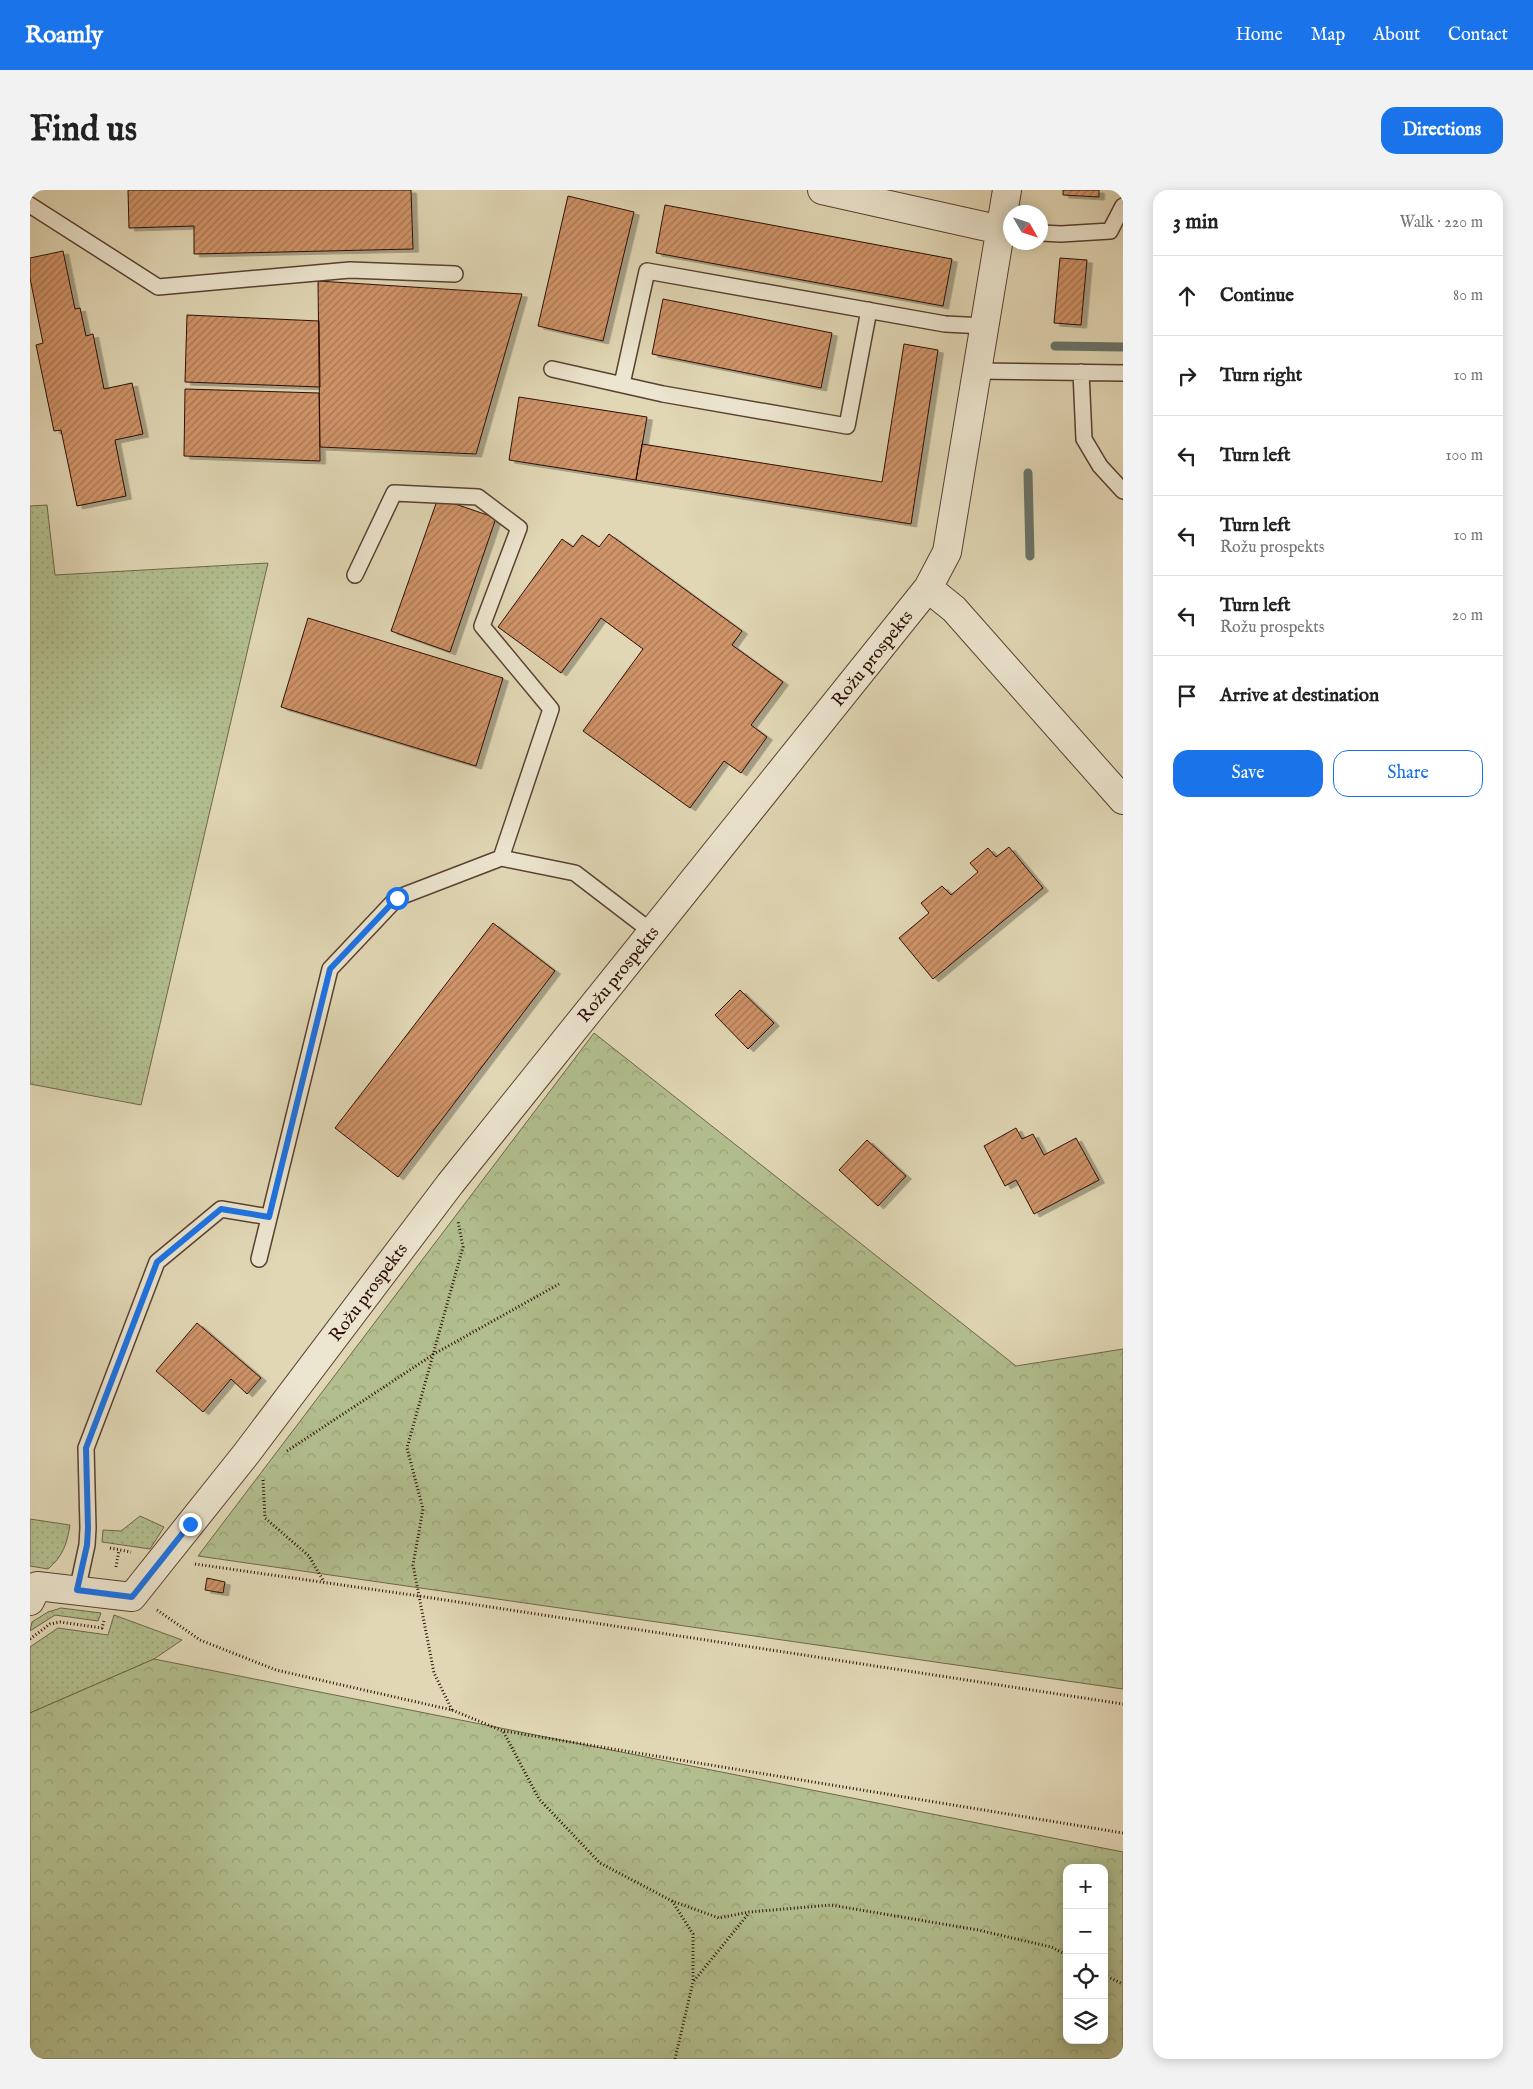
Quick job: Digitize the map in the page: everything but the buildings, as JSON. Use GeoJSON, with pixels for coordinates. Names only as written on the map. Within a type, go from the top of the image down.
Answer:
{"type":"FeatureCollection","features":[{"type":"Feature","properties":{"kind":"street"},"geometry":{"type":"LineString","coordinates":[[822,190],[1003,229]]}},
{"type":"Feature","properties":{"kind":"street","name":"Rožu prospekts"},"geometry":{"type":"LineString","coordinates":[[1007,190],[1007,205]]}},
{"type":"Feature","properties":{"kind":"street","name":"Rožu prospekts"},"geometry":{"type":"LineString","coordinates":[[132,1597],[254,1460],[450,1184],[928,588],[947,552],[976,371],[1003,244]]}},
{"type":"Feature","properties":{"kind":"street"},"geometry":{"type":"LineString","coordinates":[[928,588],[961,616],[1123,800]]}},
{"type":"Feature","properties":{"kind":"street"},"geometry":{"type":"LineString","coordinates":[[32,1590],[77,1590],[132,1597]]}},
{"type":"Feature","properties":{"kind":"lane"},"geometry":{"type":"LineString","coordinates":[[30,205],[158,287],[350,270],[455,274]]}},
{"type":"Feature","properties":{"kind":"lane"},"geometry":{"type":"LineString","coordinates":[[1048,233],[1110,231],[1123,206]]}},
{"type":"Feature","properties":{"kind":"lane"},"geometry":{"type":"LineString","coordinates":[[622,384],[647,271],[945,324],[985,326]]}},
{"type":"Feature","properties":{"kind":"lane"},"geometry":{"type":"LineString","coordinates":[[552,369],[663,394],[847,426],[869,310]]}},
{"type":"Feature","properties":{"kind":"lane"},"geometry":{"type":"LineString","coordinates":[[976,371],[1123,372]]}},
{"type":"Feature","properties":{"kind":"lane"},"geometry":{"type":"LineString","coordinates":[[1082,372],[1084,439],[1100,466],[1123,491]]}},
{"type":"Feature","properties":{"kind":"lane"},"geometry":{"type":"LineString","coordinates":[[355,575],[394,493],[478,498],[519,528],[482,626],[551,709],[501,858]]}},
{"type":"Feature","properties":{"kind":"lane"},"geometry":{"type":"LineString","coordinates":[[259,1260],[330,969],[397,898],[501,858],[575,873],[652,932]]}},
{"type":"Feature","properties":{"kind":"lane"},"geometry":{"type":"LineString","coordinates":[[77,1590],[87,1545],[86,1448],[157,1262],[221,1209],[269,1217]]}},
{"type":"Feature","properties":{"kind":"path"},"geometry":{"type":"LineString","coordinates":[[450,1184],[463,1247],[408,1448],[423,1508],[413,1564],[434,1673],[452,1710]]}},
{"type":"Feature","properties":{"kind":"path"},"geometry":{"type":"LineString","coordinates":[[325,1582],[309,1556],[265,1518],[254,1460],[434,1354],[559,1284]]}},
{"type":"Feature","properties":{"kind":"path"},"geometry":{"type":"LineString","coordinates":[[191,1563],[1123,1704]]}},
{"type":"Feature","properties":{"kind":"path"},"geometry":{"type":"LineString","coordinates":[[132,1597],[156,1608],[200,1640],[276,1670],[452,1710],[503,1731],[1123,1833]]}},
{"type":"Feature","properties":{"kind":"path"},"geometry":{"type":"LineString","coordinates":[[30,1639],[50,1624],[60,1622],[102,1628],[106,1614]]}},
{"type":"Feature","properties":{"kind":"path"},"geometry":{"type":"LineString","coordinates":[[503,1731],[539,1800],[600,1863],[672,1900],[719,1918],[749,1912],[831,1905],[978,1930],[1051,1947],[1065,1954]]}},
{"type":"Feature","properties":{"kind":"path"},"geometry":{"type":"LineString","coordinates":[[672,1900],[693,1934],[693,1982],[675,2059]]}},
{"type":"Feature","properties":{"kind":"path"},"geometry":{"type":"LineString","coordinates":[[693,1982],[749,1912]]}},
{"type":"Feature","properties":{"kind":"path"},"geometry":{"type":"LineString","coordinates":[[1108,1976],[1123,1984]]}},
{"type":"Feature","properties":{"kind":"green space"},"geometry":{"type":"Polygon","coordinates":[[[47,505],[55,575],[268,563],[141,1105],[30,1084],[30,506],[47,505]]]}},
{"type":"Feature","properties":{"kind":"green space"},"geometry":{"type":"Polygon","coordinates":[[[594,1033],[1016,1366],[1123,1349],[1123,1689],[198,1556],[594,1033]]]}},
{"type":"Feature","properties":{"kind":"green space"},"geometry":{"type":"Polygon","coordinates":[[[140,1516],[164,1527],[150,1549],[102,1542],[103,1530],[121,1531],[140,1516]]]}},
{"type":"Feature","properties":{"kind":"green space"},"geometry":{"type":"Polygon","coordinates":[[[30,1519],[70,1525],[64,1549],[48,1569],[30,1566],[30,1519]]]}},
{"type":"Feature","properties":{"kind":"green space"},"geometry":{"type":"Polygon","coordinates":[[[61,1608],[101,1613],[98,1621],[55,1615],[30,1631],[32,1622],[48,1612],[61,1608]]]}},
{"type":"Feature","properties":{"kind":"green space"},"geometry":{"type":"Polygon","coordinates":[[[114,1615],[182,1640],[154,1659],[30,1713],[30,1647],[58,1628],[108,1635],[114,1615]]]}},
{"type":"Feature","properties":{"kind":"green space"},"geometry":{"type":"Polygon","coordinates":[[[154,1659],[1123,1852],[1123,2059],[30,2059],[30,1713],[154,1659]]]}},
{"type":"Feature","properties":{"kind":"waterway"},"geometry":{"type":"LineString","coordinates":[[1055,346],[1123,347]]}},
{"type":"Feature","properties":{"kind":"waterway"},"geometry":{"type":"LineString","coordinates":[[1028,473],[1030,556]]}},
{"type":"Feature","properties":{"kind":"route"},"geometry":{"type":"LineString","coordinates":[[190,1524],[132,1597],[77,1590],[87,1545],[86,1448],[157,1262],[221,1209],[269,1217],[330,969],[397,898]]}}]}
